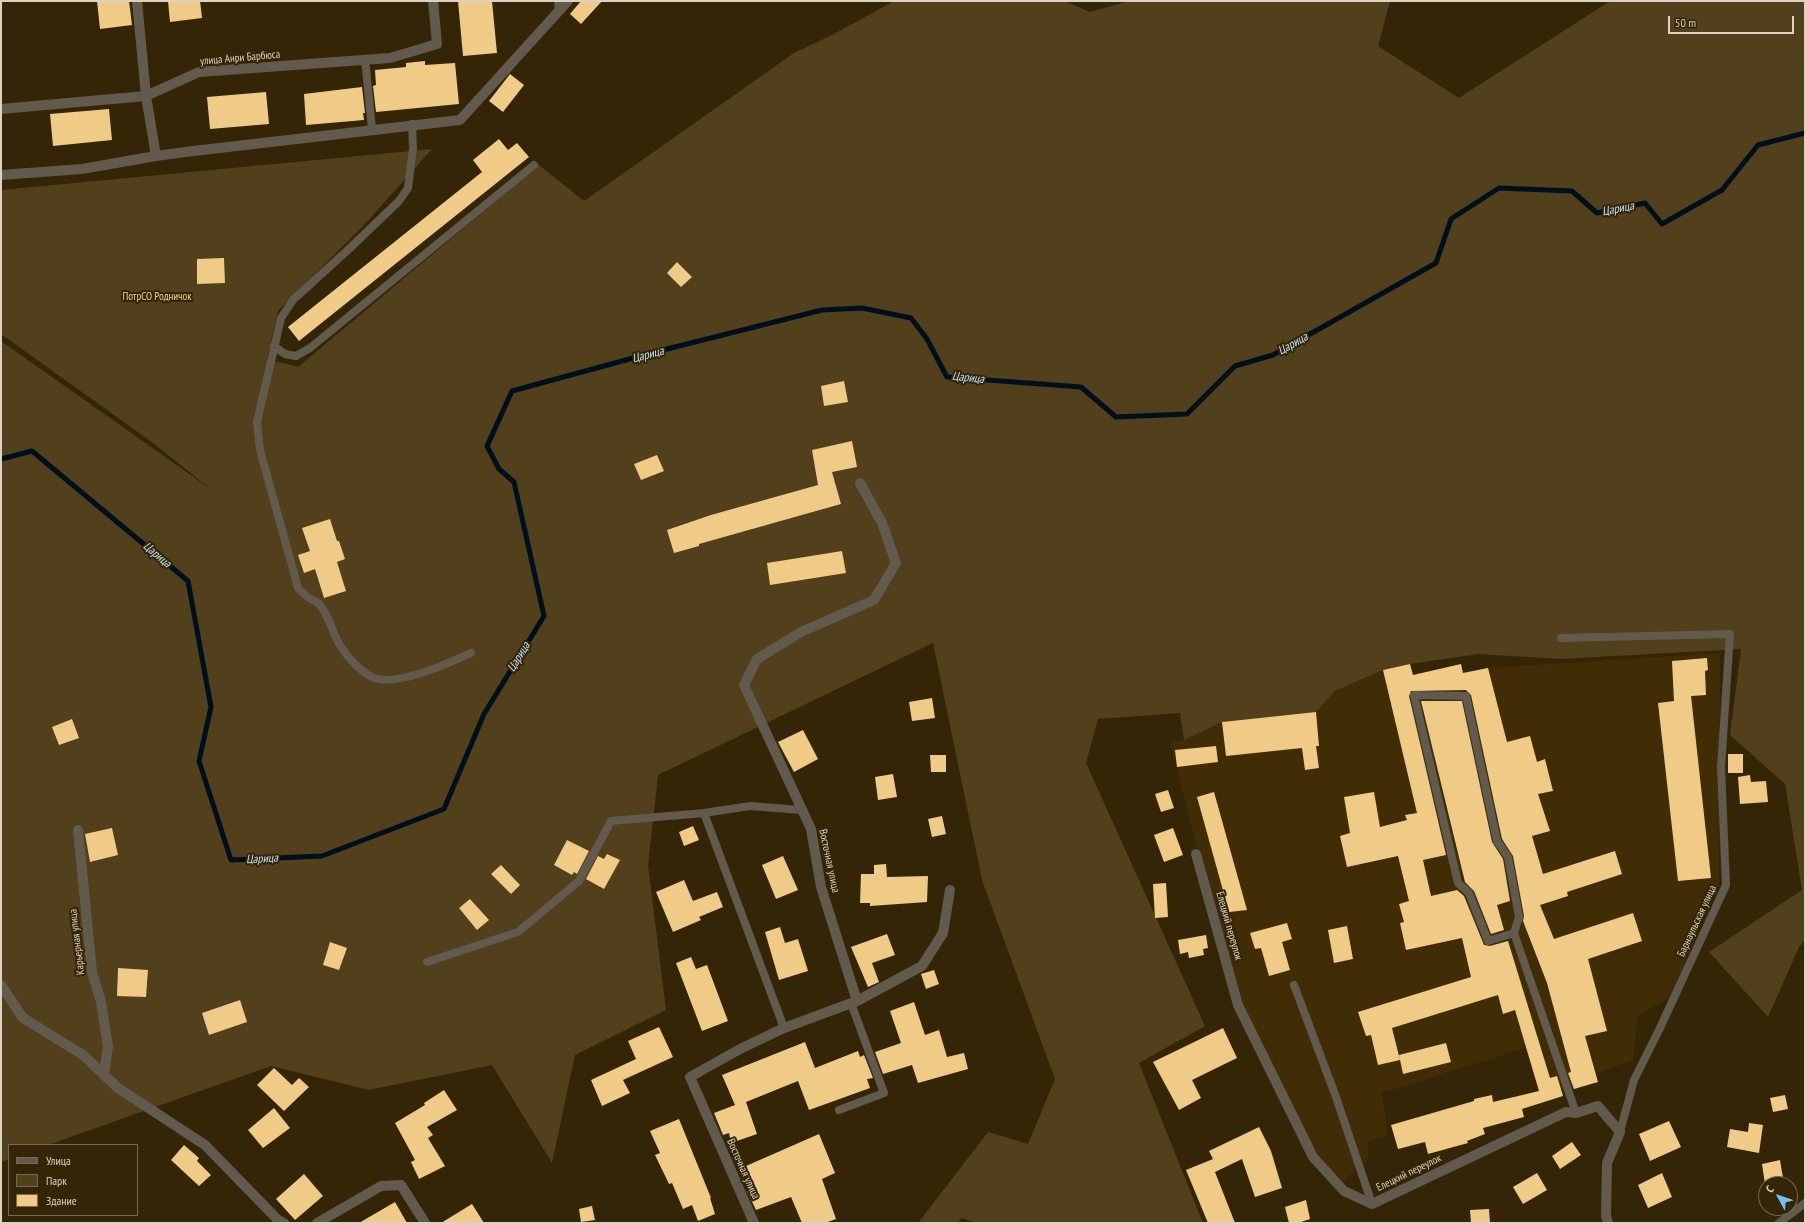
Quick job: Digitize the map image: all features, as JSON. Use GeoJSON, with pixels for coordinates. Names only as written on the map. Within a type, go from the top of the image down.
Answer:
{"type":"FeatureCollection","features":[{"type":"Feature","properties":{"kind":"street"},"geometry":{"type":"LineString","coordinates":[[137,1],[146,96],[156,156]]}},
{"type":"Feature","properties":{"kind":"street","name":"улица Анри Барбюса"},"geometry":{"type":"LineString","coordinates":[[1,109],[146,96],[199,72],[390,58],[437,44],[433,1]]}},
{"type":"Feature","properties":{"kind":"street"},"geometry":{"type":"LineString","coordinates":[[1,175],[82,169],[156,156],[412,124],[460,120],[568,1]]}},
{"type":"Feature","properties":{"kind":"street","name":"Восточная улица"},"geometry":{"type":"LineString","coordinates":[[754,1223],[690,1077],[740,1049],[784,1028],[854,1002],[821,887],[811,829],[744,685],[757,659],[801,632],[874,600],[896,563],[882,523],[860,483]]}},
{"type":"Feature","properties":{"kind":"street","name":"Карьерная улица"},"geometry":{"type":"LineString","coordinates":[[78,830],[92,972],[101,1002],[108,1046],[104,1075]]}},
{"type":"Feature","properties":{"kind":"street","name":"Елецкий переулок"},"geometry":{"type":"LineString","coordinates":[[1196,854],[1238,1005],[1313,1157],[1344,1191],[1372,1204],[1566,1112],[1576,1113],[1598,1106],[1620,1132]]}},
{"type":"Feature","properties":{"kind":"street"},"geometry":{"type":"LineString","coordinates":[[854,1002],[922,966],[943,933],[950,890]]}},
{"type":"Feature","properties":{"kind":"street"},"geometry":{"type":"LineString","coordinates":[[1,985],[22,1018],[83,1055],[118,1088],[205,1145],[278,1220],[284,1223]]}},
{"type":"Feature","properties":{"kind":"street"},"geometry":{"type":"LineString","coordinates":[[1608,1223],[1606,1216],[1607,1162],[1620,1132]]}},
{"type":"Feature","properties":{"kind":"street"},"geometry":{"type":"LineString","coordinates":[[317,1223],[381,1186],[401,1185],[425,1223]]}},
{"type":"Feature","properties":{"kind":"lane"},"geometry":{"type":"LineString","coordinates":[[558,1],[559,12]]}},
{"type":"Feature","properties":{"kind":"lane"},"geometry":{"type":"LineString","coordinates":[[365,59],[372,129]]}},
{"type":"Feature","properties":{"kind":"lane"},"geometry":{"type":"LineString","coordinates":[[412,124],[413,148],[408,188],[399,201],[293,300],[281,318],[257,422],[260,450],[298,588],[310,599],[318,603],[326,614],[333,634],[341,648],[359,668],[373,678],[398,679],[439,668],[471,653]]}},
{"type":"Feature","properties":{"kind":"lane"},"geometry":{"type":"LineString","coordinates":[[274,346],[285,354],[296,356],[310,348],[534,165]]}},
{"type":"Feature","properties":{"kind":"lane","name":"Барнаульская улица"},"geometry":{"type":"LineString","coordinates":[[1561,638],[1730,634],[1721,766],[1726,885],[1660,1028],[1634,1080],[1620,1132]]}},
{"type":"Feature","properties":{"kind":"lane"},"geometry":{"type":"LineString","coordinates":[[1514,933],[1488,941],[1469,893],[1458,883],[1414,695],[1466,696],[1497,842],[1508,857],[1519,917],[1514,933],[1576,1113]]}},
{"type":"Feature","properties":{"kind":"lane"},"geometry":{"type":"LineString","coordinates":[[427,962],[518,932],[579,881],[612,821],[704,813],[750,806],[801,810]]}},
{"type":"Feature","properties":{"kind":"lane"},"geometry":{"type":"LineString","coordinates":[[704,813],[784,1028]]}},
{"type":"Feature","properties":{"kind":"lane"},"geometry":{"type":"LineString","coordinates":[[1294,985],[1336,1097],[1372,1204]]}},
{"type":"Feature","properties":{"kind":"lane"},"geometry":{"type":"LineString","coordinates":[[838,1110],[884,1093],[854,1002]]}},
{"type":"Feature","properties":{"kind":"lane"},"geometry":{"type":"LineString","coordinates":[[1779,1223],[1805,1203]]}},
{"type":"Feature","properties":{"kind":"shaded area"},"geometry":{"type":"Polygon","coordinates":[[[1720,653],[1719,883],[1670,998],[1638,1015],[1633,1060],[1596,1073],[1598,1082],[1576,1088],[1556,1098],[1543,1102],[1526,1048],[1382,1093],[1388,1136],[1368,1142],[1368,1160],[1342,1182],[1314,1152],[1243,1003],[1198,851],[1170,742],[1184,740],[1222,722],[1316,712],[1335,691],[1383,670],[1410,664],[1413,675],[1461,664],[1463,673],[1488,668],[1720,653]]]}},
{"type":"Feature","properties":{"kind":"green space","name":"ПотрСО Родничок"},"geometry":{"type":"Polygon","coordinates":[[[894,1],[1064,1],[1090,12],[1129,1],[1390,1],[1378,46],[1459,98],[1610,1],[1805,1],[1805,940],[1799,947],[1768,1017],[1709,952],[1802,890],[1785,784],[1730,735],[1741,649],[1561,659],[1478,654],[1410,664],[1383,670],[1335,691],[1316,712],[1222,722],[1184,740],[1180,713],[1098,719],[1086,763],[1205,1026],[1139,1063],[1203,1223],[977,1223],[962,1218],[957,1223],[918,1223],[988,1132],[1028,1144],[1055,1079],[982,880],[933,643],[658,775],[648,865],[666,1010],[575,1055],[552,1163],[492,1065],[369,1090],[271,1066],[51,1144],[8,1144],[8,1159],[1,1162],[1,341],[212,490],[153,443],[1,334],[1,190],[432,149],[364,225],[278,311],[267,359],[298,367],[539,165],[584,201],[794,53],[832,35],[894,1]]]}},
{"type":"Feature","properties":{"kind":"building"},"geometry":{"type":"Polygon","coordinates":[[[97,1],[129,1],[132,25],[100,29],[97,1]]]}},
{"type":"Feature","properties":{"kind":"building"},"geometry":{"type":"Polygon","coordinates":[[[168,1],[200,1],[202,18],[170,22],[168,1]]]}},
{"type":"Feature","properties":{"kind":"building"},"geometry":{"type":"Polygon","coordinates":[[[458,1],[492,1],[497,53],[463,56],[458,1]]]}},
{"type":"Feature","properties":{"kind":"building"},"geometry":{"type":"Polygon","coordinates":[[[581,1],[602,1],[581,24],[570,14],[581,1]]]}},
{"type":"Feature","properties":{"kind":"building"},"geometry":{"type":"Polygon","coordinates":[[[425,61],[425,65],[455,63],[459,104],[376,112],[373,86],[376,85],[375,70],[406,67],[406,63],[425,61]]]}},
{"type":"Feature","properties":{"kind":"building"},"geometry":{"type":"Polygon","coordinates":[[[510,74],[524,85],[503,112],[489,101],[510,74]]]}},
{"type":"Feature","properties":{"kind":"building"},"geometry":{"type":"Polygon","coordinates":[[[362,87],[365,113],[363,113],[364,120],[306,125],[304,94],[362,87]]]}},
{"type":"Feature","properties":{"kind":"building"},"geometry":{"type":"Polygon","coordinates":[[[266,92],[269,124],[210,129],[207,97],[266,92]]]}},
{"type":"Feature","properties":{"kind":"building"},"geometry":{"type":"Polygon","coordinates":[[[109,109],[112,140],[53,146],[50,114],[109,109]]]}},
{"type":"Feature","properties":{"kind":"building"},"geometry":{"type":"Polygon","coordinates":[[[499,139],[508,150],[517,143],[529,157],[299,341],[288,327],[482,172],[473,160],[499,139]]]}},
{"type":"Feature","properties":{"kind":"building"},"geometry":{"type":"Polygon","coordinates":[[[224,258],[225,283],[197,284],[197,259],[224,258]]]}},
{"type":"Feature","properties":{"kind":"building"},"geometry":{"type":"Polygon","coordinates":[[[677,262],[692,277],[681,287],[667,273],[677,262]]]}},
{"type":"Feature","properties":{"kind":"building"},"geometry":{"type":"Polygon","coordinates":[[[844,381],[848,402],[824,406],[821,386],[844,381]]]}},
{"type":"Feature","properties":{"kind":"building"},"geometry":{"type":"Polygon","coordinates":[[[852,441],[857,467],[832,472],[841,504],[699,544],[699,546],[674,553],[667,530],[711,515],[818,485],[812,450],[852,441]]]}},
{"type":"Feature","properties":{"kind":"building"},"geometry":{"type":"Polygon","coordinates":[[[657,455],[664,471],[641,480],[634,464],[657,455]]]}},
{"type":"Feature","properties":{"kind":"building"},"geometry":{"type":"Polygon","coordinates":[[[330,519],[345,559],[337,562],[346,591],[324,598],[315,569],[304,573],[298,555],[310,551],[302,528],[330,519]]]}},
{"type":"Feature","properties":{"kind":"building"},"geometry":{"type":"Polygon","coordinates":[[[842,551],[846,573],[770,585],[767,563],[842,551]]]}},
{"type":"Feature","properties":{"kind":"building"},"geometry":{"type":"Polygon","coordinates":[[[1707,658],[1708,670],[1705,671],[1706,695],[1691,696],[1711,878],[1678,881],[1658,703],[1674,701],[1672,661],[1707,658]]]}},
{"type":"Feature","properties":{"kind":"building"},"geometry":{"type":"Polygon","coordinates":[[[1410,664],[1413,675],[1461,664],[1463,673],[1488,668],[1507,742],[1530,736],[1537,762],[1545,759],[1553,791],[1538,794],[1550,831],[1532,836],[1543,874],[1615,851],[1622,874],[1567,892],[1568,896],[1540,905],[1554,939],[1633,913],[1642,941],[1588,959],[1607,1031],[1585,1036],[1598,1082],[1574,1089],[1568,1073],[1571,1072],[1547,983],[1523,921],[1524,916],[1513,856],[1502,839],[1471,695],[1466,690],[1411,691],[1409,696],[1446,855],[1423,860],[1431,896],[1457,890],[1464,896],[1484,945],[1490,946],[1508,941],[1550,1078],[1557,1076],[1563,1096],[1522,1109],[1524,1117],[1483,1128],[1485,1134],[1467,1141],[1468,1143],[1428,1154],[1425,1142],[1398,1149],[1391,1125],[1474,1101],[1474,1099],[1492,1095],[1493,1102],[1539,1091],[1515,1010],[1503,1014],[1498,995],[1392,1028],[1400,1060],[1378,1065],[1371,1035],[1366,1036],[1358,1012],[1471,977],[1462,938],[1406,950],[1400,923],[1404,922],[1399,904],[1409,901],[1398,856],[1347,867],[1340,836],[1350,833],[1344,797],[1374,792],[1380,827],[1407,820],[1405,815],[1417,813],[1383,670],[1410,664]]]}},
{"type":"Feature","properties":{"kind":"building"},"geometry":{"type":"Polygon","coordinates":[[[932,698],[935,718],[912,721],[909,702],[932,698]]]}},
{"type":"Feature","properties":{"kind":"building"},"geometry":{"type":"Polygon","coordinates":[[[1421,701],[1462,701],[1492,842],[1503,859],[1510,901],[1497,905],[1504,930],[1491,934],[1474,891],[1465,882],[1421,701]]]}},
{"type":"Feature","properties":{"kind":"building"},"geometry":{"type":"Polygon","coordinates":[[[1316,712],[1319,746],[1316,746],[1319,768],[1305,770],[1302,748],[1226,756],[1222,722],[1316,712]]]}},
{"type":"Feature","properties":{"kind":"building"},"geometry":{"type":"Polygon","coordinates":[[[72,719],[79,738],[59,745],[52,727],[72,719]]]}},
{"type":"Feature","properties":{"kind":"building"},"geometry":{"type":"Polygon","coordinates":[[[803,730],[818,759],[794,772],[778,742],[803,730]]]}},
{"type":"Feature","properties":{"kind":"building"},"geometry":{"type":"Polygon","coordinates":[[[1216,746],[1218,762],[1177,767],[1175,750],[1216,746]]]}},
{"type":"Feature","properties":{"kind":"building"},"geometry":{"type":"Polygon","coordinates":[[[1728,754],[1743,754],[1743,773],[1728,773],[1728,754]]]}},
{"type":"Feature","properties":{"kind":"building"},"geometry":{"type":"Polygon","coordinates":[[[930,755],[946,755],[946,772],[931,772],[930,755]]]}},
{"type":"Feature","properties":{"kind":"building"},"geometry":{"type":"Polygon","coordinates":[[[893,774],[897,797],[878,800],[875,777],[893,774]]]}},
{"type":"Feature","properties":{"kind":"building"},"geometry":{"type":"Polygon","coordinates":[[[1750,775],[1751,782],[1766,781],[1768,802],[1740,804],[1738,777],[1750,775]]]}},
{"type":"Feature","properties":{"kind":"building"},"geometry":{"type":"Polygon","coordinates":[[[1168,790],[1174,808],[1161,812],[1155,794],[1168,790]]]}},
{"type":"Feature","properties":{"kind":"building"},"geometry":{"type":"Polygon","coordinates":[[[1214,792],[1247,910],[1229,912],[1197,797],[1214,792]]]}},
{"type":"Feature","properties":{"kind":"building"},"geometry":{"type":"Polygon","coordinates":[[[942,816],[946,834],[932,837],[928,819],[942,816]]]}},
{"type":"Feature","properties":{"kind":"building"},"geometry":{"type":"Polygon","coordinates":[[[693,826],[699,840],[684,846],[679,832],[693,826]]]}},
{"type":"Feature","properties":{"kind":"building"},"geometry":{"type":"Polygon","coordinates":[[[112,828],[118,855],[90,862],[85,834],[112,828]]]}},
{"type":"Feature","properties":{"kind":"building"},"geometry":{"type":"Polygon","coordinates":[[[1173,828],[1183,855],[1164,862],[1154,835],[1173,828]]]}},
{"type":"Feature","properties":{"kind":"building"},"geometry":{"type":"Polygon","coordinates":[[[567,840],[589,851],[577,874],[574,872],[572,875],[554,865],[567,840]]]}},
{"type":"Feature","properties":{"kind":"building"},"geometry":{"type":"Polygon","coordinates":[[[607,854],[620,860],[604,889],[586,879],[598,856],[604,859],[607,854]]]}},
{"type":"Feature","properties":{"kind":"building"},"geometry":{"type":"Polygon","coordinates":[[[783,856],[798,890],[776,899],[762,865],[783,856]]]}},
{"type":"Feature","properties":{"kind":"building"},"geometry":{"type":"Polygon","coordinates":[[[886,864],[887,877],[928,876],[927,902],[870,906],[870,903],[860,903],[861,874],[874,874],[874,865],[886,864]]]}},
{"type":"Feature","properties":{"kind":"building"},"geometry":{"type":"Polygon","coordinates":[[[501,865],[520,885],[511,894],[491,874],[501,865]]]}},
{"type":"Feature","properties":{"kind":"building"},"geometry":{"type":"Polygon","coordinates":[[[684,880],[693,901],[717,892],[723,907],[699,917],[701,920],[673,932],[656,892],[684,880]]]}},
{"type":"Feature","properties":{"kind":"building"},"geometry":{"type":"Polygon","coordinates":[[[1166,883],[1168,917],[1155,918],[1153,884],[1166,883]]]}},
{"type":"Feature","properties":{"kind":"building"},"geometry":{"type":"Polygon","coordinates":[[[470,899],[489,920],[477,930],[459,908],[470,899]]]}},
{"type":"Feature","properties":{"kind":"building"},"geometry":{"type":"Polygon","coordinates":[[[1287,923],[1292,939],[1282,942],[1290,970],[1269,976],[1261,948],[1255,949],[1250,933],[1287,923]]]}},
{"type":"Feature","properties":{"kind":"building"},"geometry":{"type":"Polygon","coordinates":[[[1347,926],[1353,959],[1334,963],[1328,930],[1347,926]]]}},
{"type":"Feature","properties":{"kind":"building"},"geometry":{"type":"Polygon","coordinates":[[[780,927],[785,943],[798,939],[808,971],[779,980],[765,932],[780,927]]]}},
{"type":"Feature","properties":{"kind":"building"},"geometry":{"type":"Polygon","coordinates":[[[887,934],[895,955],[872,963],[879,982],[868,987],[851,947],[887,934]]]}},
{"type":"Feature","properties":{"kind":"building"},"geometry":{"type":"Polygon","coordinates":[[[1206,935],[1208,948],[1203,949],[1204,955],[1189,958],[1188,952],[1180,954],[1178,940],[1206,935]]]}},
{"type":"Feature","properties":{"kind":"building"},"geometry":{"type":"Polygon","coordinates":[[[330,942],[347,948],[339,970],[323,965],[330,942]]]}},
{"type":"Feature","properties":{"kind":"building"},"geometry":{"type":"Polygon","coordinates":[[[691,957],[696,969],[707,965],[728,1021],[702,1031],[676,963],[691,957]]]}},
{"type":"Feature","properties":{"kind":"building"},"geometry":{"type":"Polygon","coordinates":[[[118,968],[148,970],[146,997],[117,996],[118,968]]]}},
{"type":"Feature","properties":{"kind":"building"},"geometry":{"type":"Polygon","coordinates":[[[934,970],[939,984],[926,989],[921,974],[934,970]]]}},
{"type":"Feature","properties":{"kind":"building"},"geometry":{"type":"Polygon","coordinates":[[[240,1000],[247,1022],[209,1035],[202,1013],[240,1000]]]}},
{"type":"Feature","properties":{"kind":"building"},"geometry":{"type":"Polygon","coordinates":[[[914,1002],[925,1035],[939,1030],[947,1057],[964,1053],[968,1069],[918,1083],[912,1065],[883,1074],[875,1052],[901,1043],[890,1011],[914,1002]]]}},
{"type":"Feature","properties":{"kind":"building"},"geometry":{"type":"Polygon","coordinates":[[[659,1027],[673,1057],[623,1080],[630,1093],[602,1106],[591,1080],[636,1059],[628,1041],[659,1027]]]}},
{"type":"Feature","properties":{"kind":"building"},"geometry":{"type":"Polygon","coordinates":[[[1223,1028],[1237,1058],[1192,1080],[1201,1098],[1179,1110],[1153,1062],[1223,1028]]]}},
{"type":"Feature","properties":{"kind":"building"},"geometry":{"type":"Polygon","coordinates":[[[805,1042],[815,1068],[858,1051],[860,1057],[864,1055],[873,1078],[867,1079],[870,1088],[809,1110],[798,1081],[746,1102],[757,1134],[731,1143],[729,1133],[723,1135],[714,1113],[735,1105],[722,1075],[805,1042]]]}},
{"type":"Feature","properties":{"kind":"building"},"geometry":{"type":"Polygon","coordinates":[[[1446,1043],[1451,1062],[1403,1074],[1399,1055],[1446,1043]]]}},
{"type":"Feature","properties":{"kind":"building"},"geometry":{"type":"Polygon","coordinates":[[[274,1068],[292,1085],[299,1078],[309,1087],[284,1111],[257,1085],[274,1068]]]}},
{"type":"Feature","properties":{"kind":"building"},"geometry":{"type":"Polygon","coordinates":[[[444,1090],[457,1110],[427,1127],[433,1135],[428,1138],[445,1166],[419,1179],[411,1162],[415,1160],[395,1123],[425,1105],[424,1103],[444,1090]]]}},
{"type":"Feature","properties":{"kind":"building"},"geometry":{"type":"Polygon","coordinates":[[[1785,1095],[1788,1109],[1773,1112],[1770,1098],[1785,1095]]]}},
{"type":"Feature","properties":{"kind":"building"},"geometry":{"type":"Polygon","coordinates":[[[274,1108],[290,1128],[263,1148],[248,1130],[274,1108]]]}},
{"type":"Feature","properties":{"kind":"building"},"geometry":{"type":"Polygon","coordinates":[[[679,1119],[711,1198],[715,1214],[698,1221],[692,1205],[683,1209],[672,1183],[669,1184],[655,1155],[660,1153],[650,1131],[679,1119]]]}},
{"type":"Feature","properties":{"kind":"building"},"geometry":{"type":"Polygon","coordinates":[[[1669,1121],[1681,1147],[1650,1161],[1639,1134],[1669,1121]]]}},
{"type":"Feature","properties":{"kind":"building"},"geometry":{"type":"Polygon","coordinates":[[[1749,1123],[1763,1125],[1759,1153],[1727,1147],[1730,1129],[1748,1132],[1749,1123]]]}},
{"type":"Feature","properties":{"kind":"building"},"geometry":{"type":"Polygon","coordinates":[[[1259,1127],[1271,1151],[1282,1188],[1255,1197],[1242,1159],[1215,1172],[1235,1223],[1208,1223],[1186,1170],[1213,1159],[1209,1151],[1259,1127]]]}},
{"type":"Feature","properties":{"kind":"building"},"geometry":{"type":"Polygon","coordinates":[[[819,1134],[835,1173],[822,1179],[836,1219],[825,1223],[802,1223],[791,1197],[756,1210],[747,1191],[754,1188],[746,1166],[819,1134]]]}},
{"type":"Feature","properties":{"kind":"building"},"geometry":{"type":"Polygon","coordinates":[[[1572,1142],[1581,1155],[1560,1169],[1552,1156],[1572,1142]]]}},
{"type":"Feature","properties":{"kind":"building"},"geometry":{"type":"Polygon","coordinates":[[[184,1145],[199,1158],[197,1161],[211,1175],[199,1186],[171,1160],[184,1145]]]}},
{"type":"Feature","properties":{"kind":"building"},"geometry":{"type":"Polygon","coordinates":[[[1780,1160],[1783,1176],[1764,1176],[1762,1164],[1780,1160]]]}},
{"type":"Feature","properties":{"kind":"building"},"geometry":{"type":"Polygon","coordinates":[[[1537,1173],[1547,1190],[1523,1204],[1513,1187],[1537,1173]]]}},
{"type":"Feature","properties":{"kind":"building"},"geometry":{"type":"Polygon","coordinates":[[[1662,1173],[1672,1197],[1648,1208],[1638,1185],[1662,1173]]]}},
{"type":"Feature","properties":{"kind":"building"},"geometry":{"type":"Polygon","coordinates":[[[304,1174],[323,1196],[295,1220],[276,1199],[304,1174]]]}},
{"type":"Feature","properties":{"kind":"building"},"geometry":{"type":"Polygon","coordinates":[[[1306,1200],[1310,1219],[1298,1223],[1289,1223],[1285,1207],[1306,1200]]]}},
{"type":"Feature","properties":{"kind":"building"},"geometry":{"type":"Polygon","coordinates":[[[395,1202],[407,1223],[359,1223],[395,1202]]]}},
{"type":"Feature","properties":{"kind":"building"},"geometry":{"type":"Polygon","coordinates":[[[472,1204],[484,1223],[441,1223],[472,1204]]]}},
{"type":"Feature","properties":{"kind":"building"},"geometry":{"type":"Polygon","coordinates":[[[592,1206],[595,1220],[581,1222],[579,1209],[592,1206]]]}},
{"type":"Feature","properties":{"kind":"building"},"geometry":{"type":"Polygon","coordinates":[[[1489,1209],[1490,1223],[1471,1223],[1470,1210],[1489,1209]]]}},
{"type":"Feature","properties":{"kind":"waterway","name":"Царица"},"geometry":{"type":"LineString","coordinates":[[1,459],[32,451],[188,581],[211,707],[199,761],[231,860],[322,856],[444,809],[484,714],[544,616],[514,482],[499,469],[487,446],[512,391],[659,351],[822,310],[862,308],[911,318],[927,339],[947,377],[1081,387],[1116,417],[1187,414],[1235,366],[1273,355],[1436,263],[1451,219],[1499,188],[1572,191],[1597,213],[1645,203],[1662,224],[1722,190],[1758,145],[1805,133]]}}]}
